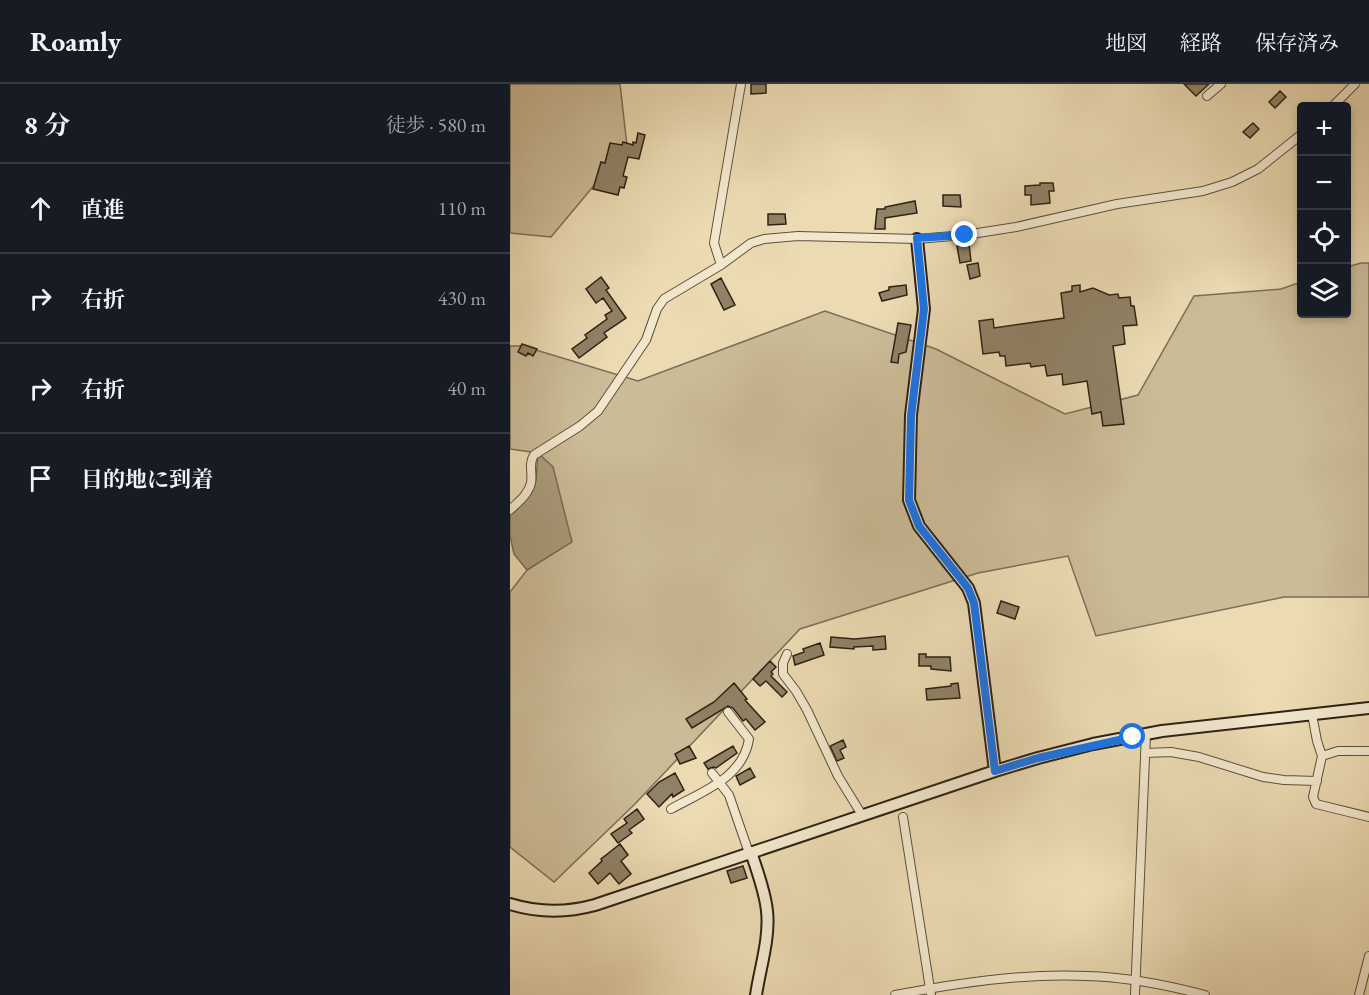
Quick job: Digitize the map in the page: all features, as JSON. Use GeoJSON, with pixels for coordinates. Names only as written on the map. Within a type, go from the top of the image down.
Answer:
{"type":"FeatureCollection","features":[{"type":"Feature","properties":{"kind":"street"},"geometry":{"type":"LineString","coordinates":[[721,265],[714,243],[741,84]]}},
{"type":"Feature","properties":{"kind":"street"},"geometry":{"type":"LineString","coordinates":[[1207,96],[1221,84]]}},
{"type":"Feature","properties":{"kind":"street"},"geometry":{"type":"LineString","coordinates":[[1337,102],[1355,84]]}},
{"type":"Feature","properties":{"kind":"street"},"geometry":{"type":"LineString","coordinates":[[510,510],[527,493],[531,482],[530,460],[598,411],[646,340],[657,309],[664,299],[721,265],[751,243],[764,238],[798,236],[917,238],[965,235],[1016,227],[1117,204],[1203,191],[1233,182],[1258,169],[1297,138]]}},
{"type":"Feature","properties":{"kind":"street"},"geometry":{"type":"LineString","coordinates":[[917,238],[924,309],[911,416],[909,500],[919,526],[968,588],[974,603],[995,771]]}},
{"type":"Feature","properties":{"kind":"street"},"geometry":{"type":"LineString","coordinates":[[787,654],[783,663],[783,674],[807,710],[838,776],[862,815]]}},
{"type":"Feature","properties":{"kind":"street"},"geometry":{"type":"LineString","coordinates":[[510,904],[543,911],[577,910],[1038,758],[1146,734],[1369,708]]}},
{"type":"Feature","properties":{"kind":"street"},"geometry":{"type":"LineString","coordinates":[[671,809],[719,782],[736,770],[743,760],[749,739],[728,712]]}},
{"type":"Feature","properties":{"kind":"street"},"geometry":{"type":"LineString","coordinates":[[1312,714],[1322,756],[1313,797],[1316,804],[1369,817]]}},
{"type":"Feature","properties":{"kind":"street"},"geometry":{"type":"LineString","coordinates":[[1135,995],[1146,734]]}},
{"type":"Feature","properties":{"kind":"street"},"geometry":{"type":"LineString","coordinates":[[1322,756],[1338,751],[1369,751]]}},
{"type":"Feature","properties":{"kind":"street"},"geometry":{"type":"LineString","coordinates":[[1145,753],[1171,752],[1199,757],[1263,777],[1317,781]]}},
{"type":"Feature","properties":{"kind":"street"},"geometry":{"type":"LineString","coordinates":[[712,773],[729,795],[762,886],[767,912],[766,936],[756,995]]}},
{"type":"Feature","properties":{"kind":"street"},"geometry":{"type":"LineString","coordinates":[[903,817],[930,992]]}},
{"type":"Feature","properties":{"kind":"street"},"geometry":{"type":"LineString","coordinates":[[1359,995],[1369,956]]}},
{"type":"Feature","properties":{"kind":"street"},"geometry":{"type":"LineString","coordinates":[[895,995],[930,992],[1000,979],[1046,975],[1136,980],[1205,995]]}},
{"type":"Feature","properties":{"kind":"shaded area"},"geometry":{"type":"Polygon","coordinates":[[[510,84],[620,84],[627,146],[551,237],[510,233],[510,84]]]}},
{"type":"Feature","properties":{"kind":"shaded area"},"geometry":{"type":"Polygon","coordinates":[[[1369,263],[1369,597],[1284,597],[1096,636],[1068,556],[978,573],[800,629],[635,804],[554,882],[510,847],[510,592],[527,570],[572,541],[538,453],[510,449],[510,346],[523,346],[638,381],[825,311],[936,349],[1065,414],[1138,395],[1194,296],[1281,289],[1297,283],[1297,318],[1351,318],[1351,266],[1369,263]]]}},
{"type":"Feature","properties":{"kind":"shaded area"},"geometry":{"type":"Polygon","coordinates":[[[538,453],[553,467],[572,542],[527,570],[514,554],[510,536],[510,515],[536,480],[538,453]]]}},
{"type":"Feature","properties":{"kind":"building"},"geometry":{"type":"Polygon","coordinates":[[[751,84],[766,84],[766,93],[751,94],[751,84]]]}},
{"type":"Feature","properties":{"kind":"building"},"geometry":{"type":"Polygon","coordinates":[[[1184,84],[1209,84],[1196,96],[1184,84]]]}},
{"type":"Feature","properties":{"kind":"building"},"geometry":{"type":"Polygon","coordinates":[[[1280,91],[1286,97],[1275,108],[1269,102],[1280,91]]]}},
{"type":"Feature","properties":{"kind":"building"},"geometry":{"type":"Polygon","coordinates":[[[1253,123],[1259,129],[1250,138],[1243,132],[1253,123]]]}},
{"type":"Feature","properties":{"kind":"building"},"geometry":{"type":"Polygon","coordinates":[[[638,133],[645,135],[639,159],[628,157],[623,176],[627,177],[624,188],[620,187],[618,195],[593,189],[601,162],[605,163],[610,143],[622,145],[623,142],[633,145],[633,142],[636,143],[638,133]]]}},
{"type":"Feature","properties":{"kind":"building"},"geometry":{"type":"Polygon","coordinates":[[[1040,183],[1053,183],[1054,191],[1049,191],[1050,203],[1031,205],[1031,195],[1025,195],[1025,186],[1040,185],[1040,183]]]}},
{"type":"Feature","properties":{"kind":"building"},"geometry":{"type":"Polygon","coordinates":[[[943,195],[960,195],[961,207],[943,206],[943,195]]]}},
{"type":"Feature","properties":{"kind":"building"},"geometry":{"type":"Polygon","coordinates":[[[915,201],[917,213],[885,218],[885,229],[875,229],[877,209],[915,201]]]}},
{"type":"Feature","properties":{"kind":"building"},"geometry":{"type":"Polygon","coordinates":[[[768,214],[785,214],[786,224],[768,225],[768,214]]]}},
{"type":"Feature","properties":{"kind":"building"},"geometry":{"type":"Polygon","coordinates":[[[969,244],[971,261],[960,263],[957,246],[969,244]]]}},
{"type":"Feature","properties":{"kind":"building"},"geometry":{"type":"Polygon","coordinates":[[[978,263],[980,276],[970,279],[967,265],[978,263]]]}},
{"type":"Feature","properties":{"kind":"building"},"geometry":{"type":"Polygon","coordinates":[[[601,277],[609,288],[606,290],[626,318],[604,333],[607,337],[579,358],[572,349],[587,338],[585,335],[607,319],[605,315],[612,311],[603,298],[596,303],[586,289],[601,277]]]}},
{"type":"Feature","properties":{"kind":"building"},"geometry":{"type":"Polygon","coordinates":[[[721,278],[735,305],[724,310],[711,284],[721,278]]]}},
{"type":"Feature","properties":{"kind":"building"},"geometry":{"type":"Polygon","coordinates":[[[906,285],[907,295],[882,301],[879,293],[889,290],[889,287],[906,285]]]}},
{"type":"Feature","properties":{"kind":"building"},"geometry":{"type":"Polygon","coordinates":[[[1080,285],[1080,292],[1093,288],[1109,295],[1118,294],[1119,298],[1130,297],[1131,306],[1134,306],[1137,325],[1123,326],[1125,344],[1113,346],[1124,424],[1103,426],[1101,412],[1092,414],[1087,381],[1063,385],[1062,374],[1047,376],[1045,365],[1031,367],[1030,363],[1006,366],[1005,356],[1000,356],[999,352],[983,354],[979,321],[993,319],[994,328],[1064,318],[1061,293],[1072,291],[1072,286],[1080,285]]]}},
{"type":"Feature","properties":{"kind":"building"},"geometry":{"type":"Polygon","coordinates":[[[898,323],[911,325],[906,352],[899,354],[898,363],[891,362],[898,323]]]}},
{"type":"Feature","properties":{"kind":"building"},"geometry":{"type":"Polygon","coordinates":[[[522,344],[537,349],[533,356],[528,353],[526,356],[518,352],[522,344]]]}},
{"type":"Feature","properties":{"kind":"building"},"geometry":{"type":"Polygon","coordinates":[[[1001,601],[1019,607],[1015,619],[997,613],[1001,601]]]}},
{"type":"Feature","properties":{"kind":"building"},"geometry":{"type":"Polygon","coordinates":[[[885,636],[886,649],[873,650],[873,646],[854,647],[854,649],[830,647],[831,637],[855,639],[885,636]]]}},
{"type":"Feature","properties":{"kind":"building"},"geometry":{"type":"Polygon","coordinates":[[[820,643],[824,655],[795,665],[793,656],[804,652],[803,649],[820,643]]]}},
{"type":"Feature","properties":{"kind":"building"},"geometry":{"type":"Polygon","coordinates":[[[919,654],[926,654],[926,657],[950,657],[951,671],[931,669],[931,666],[919,666],[919,654]]]}},
{"type":"Feature","properties":{"kind":"building"},"geometry":{"type":"Polygon","coordinates":[[[770,661],[776,667],[771,672],[773,674],[771,676],[787,692],[782,697],[766,681],[760,686],[753,679],[770,661]]]}},
{"type":"Feature","properties":{"kind":"building"},"geometry":{"type":"Polygon","coordinates":[[[734,683],[747,699],[745,700],[765,722],[755,730],[746,719],[743,721],[733,708],[728,706],[692,728],[686,719],[714,702],[734,683]]]}},
{"type":"Feature","properties":{"kind":"building"},"geometry":{"type":"Polygon","coordinates":[[[958,683],[960,698],[927,700],[926,689],[958,683]]]}},
{"type":"Feature","properties":{"kind":"building"},"geometry":{"type":"Polygon","coordinates":[[[843,740],[846,747],[840,750],[844,758],[837,761],[830,746],[843,740]]]}},
{"type":"Feature","properties":{"kind":"building"},"geometry":{"type":"Polygon","coordinates":[[[689,746],[696,758],[680,764],[675,754],[689,746]]]}},
{"type":"Feature","properties":{"kind":"building"},"geometry":{"type":"Polygon","coordinates":[[[733,746],[737,753],[716,768],[708,769],[704,763],[733,746]]]}},
{"type":"Feature","properties":{"kind":"building"},"geometry":{"type":"Polygon","coordinates":[[[750,768],[755,777],[740,785],[736,776],[750,768]]]}},
{"type":"Feature","properties":{"kind":"building"},"geometry":{"type":"Polygon","coordinates":[[[675,773],[684,790],[673,797],[672,794],[659,807],[647,794],[659,782],[675,773]]]}},
{"type":"Feature","properties":{"kind":"building"},"geometry":{"type":"Polygon","coordinates":[[[637,809],[644,819],[629,830],[632,833],[618,843],[611,834],[627,823],[624,819],[637,809]]]}},
{"type":"Feature","properties":{"kind":"building"},"geometry":{"type":"Polygon","coordinates":[[[620,844],[628,855],[621,861],[631,874],[619,884],[610,873],[598,884],[589,873],[602,861],[601,859],[620,844]]]}},
{"type":"Feature","properties":{"kind":"building"},"geometry":{"type":"Polygon","coordinates":[[[743,866],[747,878],[731,883],[727,871],[743,866]]]}},
{"type":"Feature","properties":{"kind":"route"},"geometry":{"type":"LineString","coordinates":[[965,235],[917,238],[924,309],[911,416],[909,500],[919,526],[968,588],[974,603],[995,771],[1093,744],[1133,737]]}}]}
